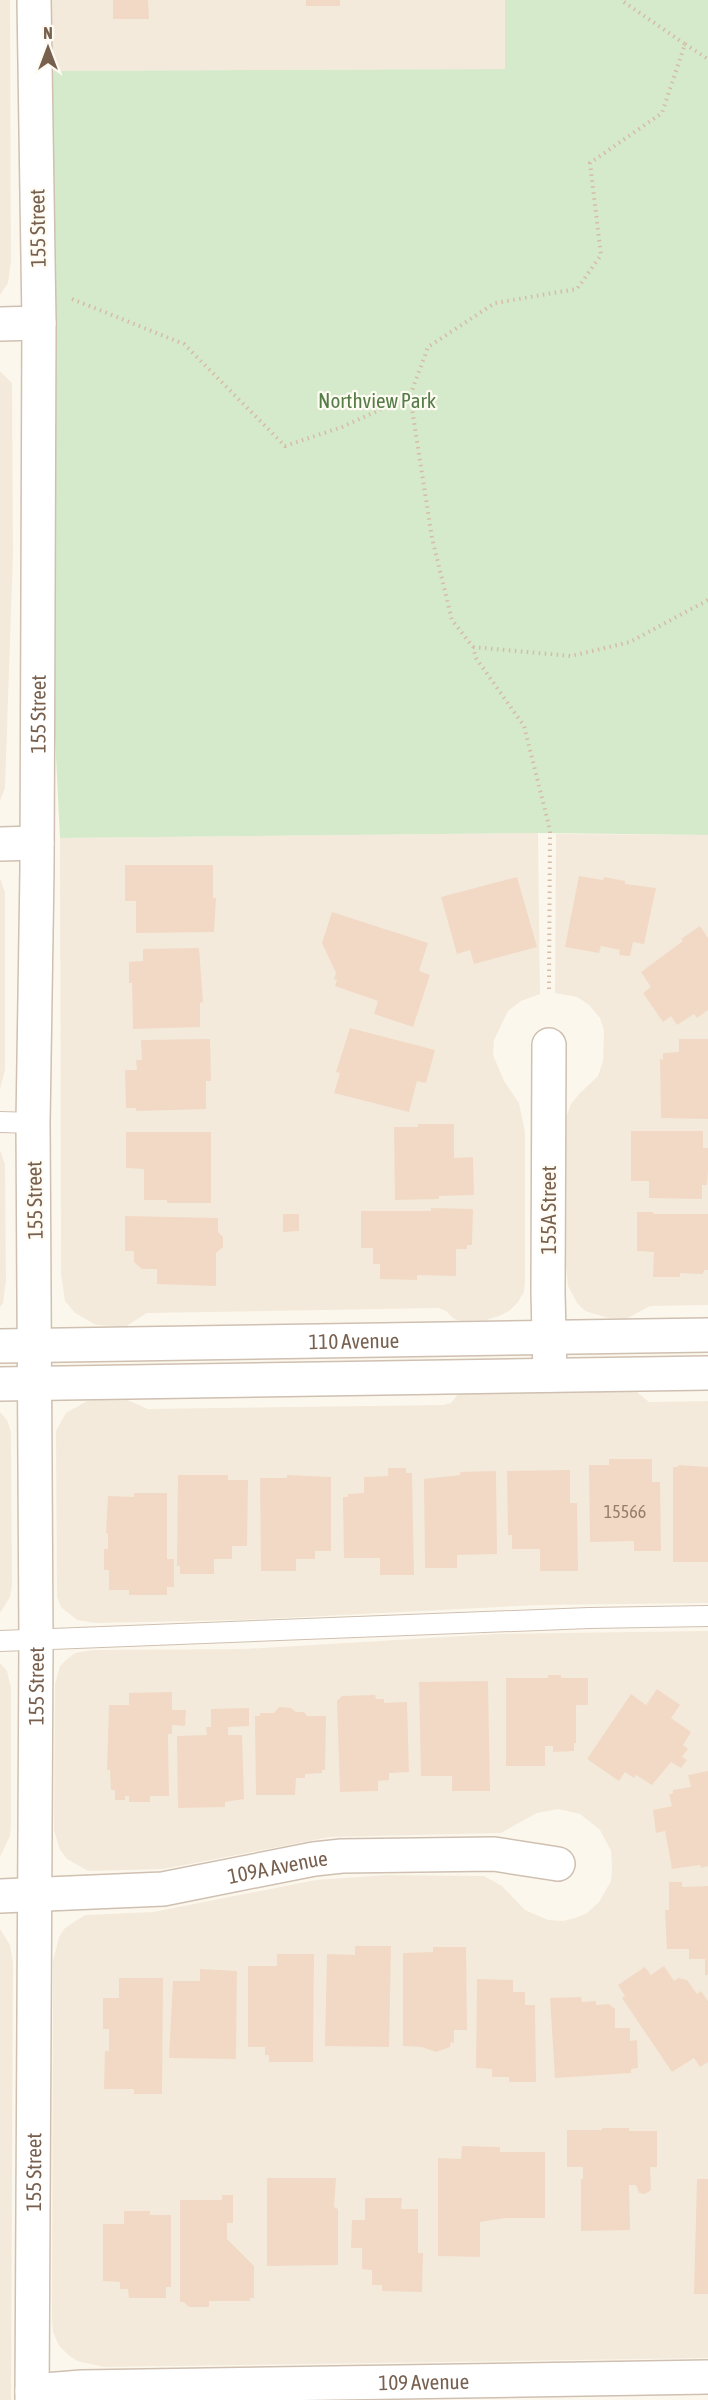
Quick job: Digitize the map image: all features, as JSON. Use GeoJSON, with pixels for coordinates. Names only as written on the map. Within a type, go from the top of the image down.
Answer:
{"type":"FeatureCollection","features":[{"type":"Feature","properties":{"kind":"street","name":"155 Street"},"geometry":{"type":"LineString","coordinates":[[32,2395],[36,1641],[33,1123],[37,843],[39,323],[33,0]]}},
{"type":"Feature","properties":{"kind":"street"},"geometry":{"type":"LineString","coordinates":[[0,324],[39,323]]}},
{"type":"Feature","properties":{"kind":"street"},"geometry":{"type":"LineString","coordinates":[[0,844],[37,843]]}},
{"type":"Feature","properties":{"kind":"street","name":"155A Street"},"geometry":{"type":"LineString","coordinates":[[549,1046],[550,1375]]}},
{"type":"Feature","properties":{"kind":"street","name":"110 Avenue"},"geometry":{"type":"LineString","coordinates":[[0,1346],[708,1335]]}},
{"type":"Feature","properties":{"kind":"street","name":"110 Avenue"},"geometry":{"type":"LineString","coordinates":[[0,1384],[708,1373]]}},
{"type":"Feature","properties":{"kind":"street","name":"109A Avenue"},"geometry":{"type":"LineString","coordinates":[[0,1896],[163,1889],[314,1859],[342,1856],[494,1854],[558,1864]]}},
{"type":"Feature","properties":{"kind":"street","name":"109 Avenue"},"geometry":{"type":"LineString","coordinates":[[32,2395],[82,2387],[708,2377]]}},
{"type":"Feature","properties":{"kind":"lane"},"geometry":{"type":"LineString","coordinates":[[0,1122],[33,1123]]}},
{"type":"Feature","properties":{"kind":"lane"},"geometry":{"type":"LineString","coordinates":[[0,1641],[589,1618],[708,1616]]}},
{"type":"Feature","properties":{"kind":"path"},"geometry":{"type":"LineString","coordinates":[[621,0],[708,59]]}},
{"type":"Feature","properties":{"kind":"path"},"geometry":{"type":"LineString","coordinates":[[549,989],[550,830],[524,726],[476,658],[473,647],[452,620],[432,538],[410,396],[428,347],[495,303],[578,289],[601,255],[590,163],[662,113],[685,44]]}},
{"type":"Feature","properties":{"kind":"path"},"geometry":{"type":"LineString","coordinates":[[61,299],[71,299],[184,344],[285,446],[342,427],[410,396]]}},
{"type":"Feature","properties":{"kind":"path"},"geometry":{"type":"LineString","coordinates":[[473,647],[571,656],[630,642],[708,600]]}},
{"type":"Feature","properties":{"kind":"shaded area"},"geometry":{"type":"Polygon","coordinates":[[[0,0],[10,0],[11,261],[8,283],[0,295],[0,0]]]}},
{"type":"Feature","properties":{"kind":"shaded area"},"geometry":{"type":"Polygon","coordinates":[[[41,0],[505,0],[505,69],[41,71],[41,0]]]}},
{"type":"Feature","properties":{"kind":"shaded area"},"geometry":{"type":"Polygon","coordinates":[[[0,371],[12,383],[13,554],[5,788],[0,801],[0,371]]]}},
{"type":"Feature","properties":{"kind":"shaded area"},"geometry":{"type":"Polygon","coordinates":[[[538,833],[540,994],[521,1001],[508,1011],[494,1040],[493,1055],[504,1081],[519,1103],[525,1132],[525,1281],[524,1292],[518,1302],[509,1311],[499,1316],[486,1320],[461,1321],[438,1308],[147,1313],[125,1327],[96,1325],[75,1313],[65,1301],[61,1275],[60,838],[538,833]]]}},
{"type":"Feature","properties":{"kind":"shaded area"},"geometry":{"type":"Polygon","coordinates":[[[556,834],[708,835],[708,1305],[650,1306],[626,1319],[608,1318],[585,1311],[577,1303],[568,1286],[565,1128],[571,1104],[598,1076],[603,1061],[604,1031],[600,1018],[589,1005],[577,997],[555,993],[556,834]]]}},
{"type":"Feature","properties":{"kind":"shaded area"},"geometry":{"type":"Polygon","coordinates":[[[0,878],[5,892],[5,1070],[0,1089],[0,878]]]}},
{"type":"Feature","properties":{"kind":"shaded area"},"geometry":{"type":"Polygon","coordinates":[[[0,1150],[5,1164],[6,1281],[3,1303],[0,1307],[0,1150]]]}},
{"type":"Feature","properties":{"kind":"shaded area"},"geometry":{"type":"Polygon","coordinates":[[[632,1390],[649,1402],[708,1401],[708,1603],[539,1605],[242,1620],[96,1623],[77,1620],[61,1607],[57,1597],[56,1431],[66,1413],[87,1401],[123,1398],[148,1409],[443,1405],[451,1403],[458,1394],[465,1392],[632,1390]]]}},
{"type":"Feature","properties":{"kind":"shaded area"},"geometry":{"type":"Polygon","coordinates":[[[0,1412],[7,1420],[11,1432],[12,1587],[10,1597],[0,1613],[0,1412]]]}},
{"type":"Feature","properties":{"kind":"shaded area"},"geometry":{"type":"Polygon","coordinates":[[[708,1631],[708,2358],[104,2367],[77,2361],[67,2354],[58,2344],[53,2332],[52,2320],[53,1961],[59,1937],[65,1928],[85,1915],[153,1912],[316,1880],[387,1875],[484,1876],[502,1886],[525,1910],[548,1920],[563,1921],[587,1913],[599,1902],[611,1881],[612,1868],[611,1851],[600,1830],[580,1814],[558,1809],[537,1813],[501,1833],[330,1837],[163,1869],[88,1871],[67,1859],[60,1850],[54,1830],[55,1684],[60,1666],[75,1653],[93,1650],[244,1649],[496,1634],[708,1631]]]}},
{"type":"Feature","properties":{"kind":"shaded area"},"geometry":{"type":"Polygon","coordinates":[[[0,1663],[7,1671],[11,1688],[11,1822],[10,1836],[0,1857],[0,1663]]]}},
{"type":"Feature","properties":{"kind":"shaded area"},"geometry":{"type":"Polygon","coordinates":[[[0,1929],[10,1945],[13,1963],[11,2400],[0,2400],[0,1929]]]}},
{"type":"Feature","properties":{"kind":"green space","name":"Northview Park"},"geometry":{"type":"Polygon","coordinates":[[[505,0],[708,0],[708,835],[538,833],[60,838],[50,635],[41,71],[505,69],[505,0]]]}},
{"type":"Feature","properties":{"kind":"building"},"geometry":{"type":"Polygon","coordinates":[[[113,0],[148,0],[149,19],[113,19],[113,0]]]}},
{"type":"Feature","properties":{"kind":"building"},"geometry":{"type":"Polygon","coordinates":[[[306,0],[340,0],[340,6],[306,6],[306,0]]]}},
{"type":"Feature","properties":{"kind":"building"},"geometry":{"type":"Polygon","coordinates":[[[125,865],[213,865],[213,898],[216,898],[214,932],[136,933],[136,901],[125,901],[125,865]]]}},
{"type":"Feature","properties":{"kind":"building"},"geometry":{"type":"Polygon","coordinates":[[[579,876],[603,880],[604,877],[625,881],[625,884],[656,888],[644,944],[633,942],[630,956],[619,955],[620,950],[601,946],[599,953],[565,947],[579,876]]]}},
{"type":"Feature","properties":{"kind":"building"},"geometry":{"type":"Polygon","coordinates":[[[517,877],[537,947],[474,964],[470,950],[457,954],[441,897],[517,877]]]}},
{"type":"Feature","properties":{"kind":"building"},"geometry":{"type":"Polygon","coordinates":[[[332,912],[428,943],[419,971],[430,975],[413,1027],[374,1014],[378,1001],[335,986],[336,973],[322,943],[332,912]]]}},
{"type":"Feature","properties":{"kind":"building"},"geometry":{"type":"Polygon","coordinates":[[[700,926],[708,938],[708,1010],[697,1018],[694,1014],[677,1025],[671,1016],[663,1022],[643,993],[651,987],[641,972],[700,926]]]}},
{"type":"Feature","properties":{"kind":"building"},"geometry":{"type":"Polygon","coordinates":[[[199,948],[203,1002],[200,1003],[200,1027],[133,1029],[129,962],[143,961],[143,949],[199,948]]]}},
{"type":"Feature","properties":{"kind":"building"},"geometry":{"type":"Polygon","coordinates":[[[350,1028],[435,1050],[426,1083],[417,1081],[409,1112],[334,1093],[340,1073],[336,1072],[350,1028]]]}},
{"type":"Feature","properties":{"kind":"building"},"geometry":{"type":"Polygon","coordinates":[[[210,1039],[211,1081],[206,1081],[206,1109],[136,1111],[136,1108],[126,1108],[125,1070],[137,1070],[136,1060],[142,1060],[141,1040],[210,1039]]]}},
{"type":"Feature","properties":{"kind":"building"},"geometry":{"type":"Polygon","coordinates":[[[679,1039],[708,1039],[708,1119],[661,1118],[660,1059],[663,1060],[663,1053],[679,1052],[679,1039]]]}},
{"type":"Feature","properties":{"kind":"building"},"geometry":{"type":"Polygon","coordinates":[[[418,1124],[454,1124],[454,1158],[473,1157],[474,1195],[395,1200],[394,1127],[418,1127],[418,1124]]]}},
{"type":"Feature","properties":{"kind":"building"},"geometry":{"type":"Polygon","coordinates":[[[631,1131],[703,1131],[703,1148],[708,1148],[708,1168],[707,1185],[702,1185],[702,1199],[649,1198],[649,1181],[631,1181],[631,1131]]]}},
{"type":"Feature","properties":{"kind":"building"},"geometry":{"type":"Polygon","coordinates":[[[126,1132],[211,1132],[211,1203],[167,1203],[167,1200],[144,1200],[144,1169],[126,1168],[126,1132]]]}},
{"type":"Feature","properties":{"kind":"building"},"geometry":{"type":"Polygon","coordinates":[[[431,1208],[473,1209],[472,1245],[467,1245],[467,1249],[456,1249],[456,1276],[417,1275],[417,1280],[380,1279],[380,1264],[373,1264],[373,1248],[361,1248],[361,1211],[431,1211],[431,1208]]]}},
{"type":"Feature","properties":{"kind":"building"},"geometry":{"type":"Polygon","coordinates":[[[637,1212],[708,1214],[708,1270],[704,1270],[703,1274],[680,1273],[680,1277],[653,1277],[654,1252],[637,1251],[637,1212]]]}},
{"type":"Feature","properties":{"kind":"building"},"geometry":{"type":"Polygon","coordinates":[[[283,1214],[299,1214],[299,1231],[283,1232],[283,1214]]]}},
{"type":"Feature","properties":{"kind":"building"},"geometry":{"type":"Polygon","coordinates":[[[125,1216],[218,1218],[218,1232],[223,1237],[223,1247],[216,1253],[216,1286],[157,1284],[157,1269],[142,1269],[134,1262],[134,1251],[125,1251],[125,1216]]]}},
{"type":"Feature","properties":{"kind":"building"},"geometry":{"type":"Polygon","coordinates":[[[609,1459],[652,1459],[652,1482],[660,1482],[661,1551],[634,1551],[634,1541],[590,1542],[589,1465],[609,1465],[609,1459]]]}},
{"type":"Feature","properties":{"kind":"building"},"geometry":{"type":"Polygon","coordinates":[[[678,1465],[708,1467],[708,1562],[673,1562],[673,1467],[678,1467],[678,1465]]]}},
{"type":"Feature","properties":{"kind":"building"},"geometry":{"type":"Polygon","coordinates":[[[388,1468],[406,1468],[406,1473],[412,1473],[414,1575],[380,1575],[380,1558],[344,1558],[343,1497],[348,1497],[348,1494],[364,1493],[364,1477],[388,1476],[388,1468]]]}},
{"type":"Feature","properties":{"kind":"building"},"geometry":{"type":"Polygon","coordinates":[[[570,1470],[570,1503],[577,1503],[578,1571],[540,1571],[540,1549],[512,1549],[512,1535],[508,1535],[507,1471],[570,1470]]]}},
{"type":"Feature","properties":{"kind":"building"},"geometry":{"type":"Polygon","coordinates":[[[496,1471],[497,1554],[457,1555],[457,1568],[425,1568],[424,1479],[460,1475],[460,1472],[496,1471]]]}},
{"type":"Feature","properties":{"kind":"building"},"geometry":{"type":"Polygon","coordinates":[[[178,1475],[228,1475],[228,1480],[248,1480],[247,1546],[232,1546],[232,1559],[214,1559],[214,1574],[180,1574],[180,1566],[177,1566],[178,1475]]]}},
{"type":"Feature","properties":{"kind":"building"},"geometry":{"type":"Polygon","coordinates":[[[287,1475],[331,1477],[331,1551],[315,1551],[315,1559],[296,1559],[296,1571],[261,1571],[260,1478],[287,1478],[287,1475]]]}},
{"type":"Feature","properties":{"kind":"building"},"geometry":{"type":"Polygon","coordinates":[[[134,1493],[167,1493],[167,1559],[174,1559],[174,1587],[167,1587],[167,1595],[129,1595],[129,1590],[109,1590],[109,1570],[104,1570],[104,1549],[108,1549],[108,1533],[106,1533],[108,1496],[134,1497],[134,1493]]]}},
{"type":"Feature","properties":{"kind":"building"},"geometry":{"type":"Polygon","coordinates":[[[548,1675],[561,1675],[561,1678],[588,1678],[588,1705],[576,1705],[574,1751],[553,1752],[553,1746],[545,1746],[545,1766],[506,1766],[506,1678],[548,1678],[548,1675]]]}},
{"type":"Feature","properties":{"kind":"building"},"geometry":{"type":"Polygon","coordinates":[[[488,1681],[490,1791],[452,1791],[452,1776],[421,1776],[419,1682],[488,1681]]]}},
{"type":"Feature","properties":{"kind":"building"},"geometry":{"type":"Polygon","coordinates":[[[657,1689],[680,1705],[671,1718],[691,1732],[683,1745],[688,1749],[682,1757],[687,1760],[681,1768],[671,1762],[652,1785],[636,1775],[634,1778],[625,1772],[619,1781],[587,1759],[631,1694],[646,1705],[657,1689]]]}},
{"type":"Feature","properties":{"kind":"building"},"geometry":{"type":"Polygon","coordinates":[[[172,1692],[172,1710],[186,1710],[185,1726],[172,1725],[172,1734],[168,1734],[169,1796],[150,1796],[150,1802],[129,1802],[129,1796],[125,1796],[125,1800],[115,1800],[115,1790],[111,1790],[110,1770],[107,1770],[109,1705],[129,1705],[129,1693],[172,1692]]]}},
{"type":"Feature","properties":{"kind":"building"},"geometry":{"type":"Polygon","coordinates":[[[375,1695],[376,1699],[384,1699],[384,1703],[407,1702],[409,1772],[389,1773],[389,1780],[378,1781],[378,1791],[340,1792],[337,1701],[342,1696],[375,1695]]]}},
{"type":"Feature","properties":{"kind":"building"},"geometry":{"type":"Polygon","coordinates":[[[279,1707],[304,1712],[307,1716],[326,1716],[325,1770],[322,1770],[322,1773],[305,1774],[305,1778],[296,1778],[295,1795],[256,1795],[255,1716],[260,1716],[260,1713],[274,1713],[279,1707]]]}},
{"type":"Feature","properties":{"kind":"building"},"geometry":{"type":"Polygon","coordinates":[[[249,1708],[249,1726],[228,1727],[228,1735],[242,1735],[244,1799],[225,1802],[225,1807],[178,1808],[177,1736],[207,1735],[206,1727],[211,1727],[211,1709],[249,1708]]]}},
{"type":"Feature","properties":{"kind":"building"},"geometry":{"type":"Polygon","coordinates":[[[708,1771],[708,1866],[672,1869],[665,1831],[656,1833],[653,1810],[672,1806],[669,1795],[673,1793],[673,1790],[691,1787],[688,1775],[708,1771]]]}},
{"type":"Feature","properties":{"kind":"building"},"geometry":{"type":"Polygon","coordinates":[[[669,1882],[682,1882],[682,1887],[708,1886],[708,1975],[705,1975],[705,1959],[689,1959],[689,1949],[667,1949],[665,1910],[669,1910],[669,1882]]]}},
{"type":"Feature","properties":{"kind":"building"},"geometry":{"type":"Polygon","coordinates":[[[355,1946],[391,1946],[389,2047],[325,2046],[327,1954],[355,1955],[355,1946]]]}},
{"type":"Feature","properties":{"kind":"building"},"geometry":{"type":"Polygon","coordinates":[[[433,1947],[466,1947],[467,2030],[454,2030],[454,2043],[451,2042],[450,2047],[436,2052],[422,2047],[403,2046],[403,1953],[433,1952],[433,1947]]]}},
{"type":"Feature","properties":{"kind":"building"},"geometry":{"type":"Polygon","coordinates":[[[277,1954],[314,1954],[313,2062],[269,2062],[269,2055],[265,2055],[265,2047],[248,2047],[248,1966],[277,1966],[277,1954]]]}},
{"type":"Feature","properties":{"kind":"building"},"geometry":{"type":"Polygon","coordinates":[[[664,1966],[674,1981],[678,1978],[687,1980],[697,1994],[701,1991],[708,2001],[708,2062],[700,2067],[694,2058],[672,2072],[622,1998],[625,1996],[618,1985],[645,1967],[651,1975],[664,1966]]]}},
{"type":"Feature","properties":{"kind":"building"},"geometry":{"type":"Polygon","coordinates":[[[200,1969],[237,1971],[236,2059],[169,2058],[173,1981],[200,1981],[200,1969]]]}},
{"type":"Feature","properties":{"kind":"building"},"geometry":{"type":"Polygon","coordinates":[[[119,1978],[163,1978],[162,2094],[134,2094],[134,2089],[104,2089],[105,2051],[109,2051],[109,2029],[103,2029],[103,1998],[119,1998],[119,1978]]]}},
{"type":"Feature","properties":{"kind":"building"},"geometry":{"type":"Polygon","coordinates":[[[477,1979],[513,1980],[513,1992],[525,1992],[525,2005],[535,2005],[536,2082],[509,2082],[509,2077],[492,2077],[492,2069],[476,2068],[477,1979]]]}},
{"type":"Feature","properties":{"kind":"building"},"geometry":{"type":"Polygon","coordinates":[[[581,1997],[582,2002],[596,2001],[596,2005],[609,2004],[615,2009],[615,2028],[630,2028],[630,2041],[637,2040],[638,2068],[631,2069],[631,2073],[555,2078],[550,1998],[581,1997]]]}},
{"type":"Feature","properties":{"kind":"building"},"geometry":{"type":"Polygon","coordinates":[[[602,2128],[657,2131],[657,2167],[650,2167],[651,2190],[645,2194],[639,2193],[636,2185],[629,2185],[630,2230],[581,2231],[583,2167],[567,2167],[567,2130],[602,2130],[602,2128]]]}},
{"type":"Feature","properties":{"kind":"building"},"geometry":{"type":"Polygon","coordinates":[[[462,2146],[500,2147],[500,2152],[545,2152],[545,2218],[505,2218],[480,2222],[480,2257],[438,2256],[438,2158],[461,2159],[462,2146]]]}},
{"type":"Feature","properties":{"kind":"building"},"geometry":{"type":"Polygon","coordinates":[[[267,2178],[336,2178],[334,2207],[338,2209],[338,2265],[267,2266],[267,2178]]]}},
{"type":"Feature","properties":{"kind":"building"},"geometry":{"type":"Polygon","coordinates":[[[697,2179],[708,2179],[708,2294],[694,2294],[697,2179]]]}},
{"type":"Feature","properties":{"kind":"building"},"geometry":{"type":"Polygon","coordinates":[[[222,2195],[233,2195],[233,2223],[227,2223],[227,2239],[254,2266],[254,2298],[250,2298],[250,2301],[209,2301],[209,2307],[189,2307],[184,2302],[180,2302],[180,2200],[222,2200],[222,2195]]]}},
{"type":"Feature","properties":{"kind":"building"},"geometry":{"type":"Polygon","coordinates":[[[365,2198],[402,2198],[401,2209],[418,2209],[418,2253],[423,2253],[422,2292],[382,2291],[382,2285],[372,2285],[372,2270],[362,2269],[362,2248],[351,2248],[352,2220],[365,2220],[365,2198]]]}},
{"type":"Feature","properties":{"kind":"building"},"geometry":{"type":"Polygon","coordinates":[[[124,2211],[150,2211],[150,2215],[171,2215],[171,2287],[166,2287],[166,2298],[129,2298],[128,2289],[120,2289],[120,2282],[103,2281],[103,2224],[124,2224],[124,2211]]]}}]}
